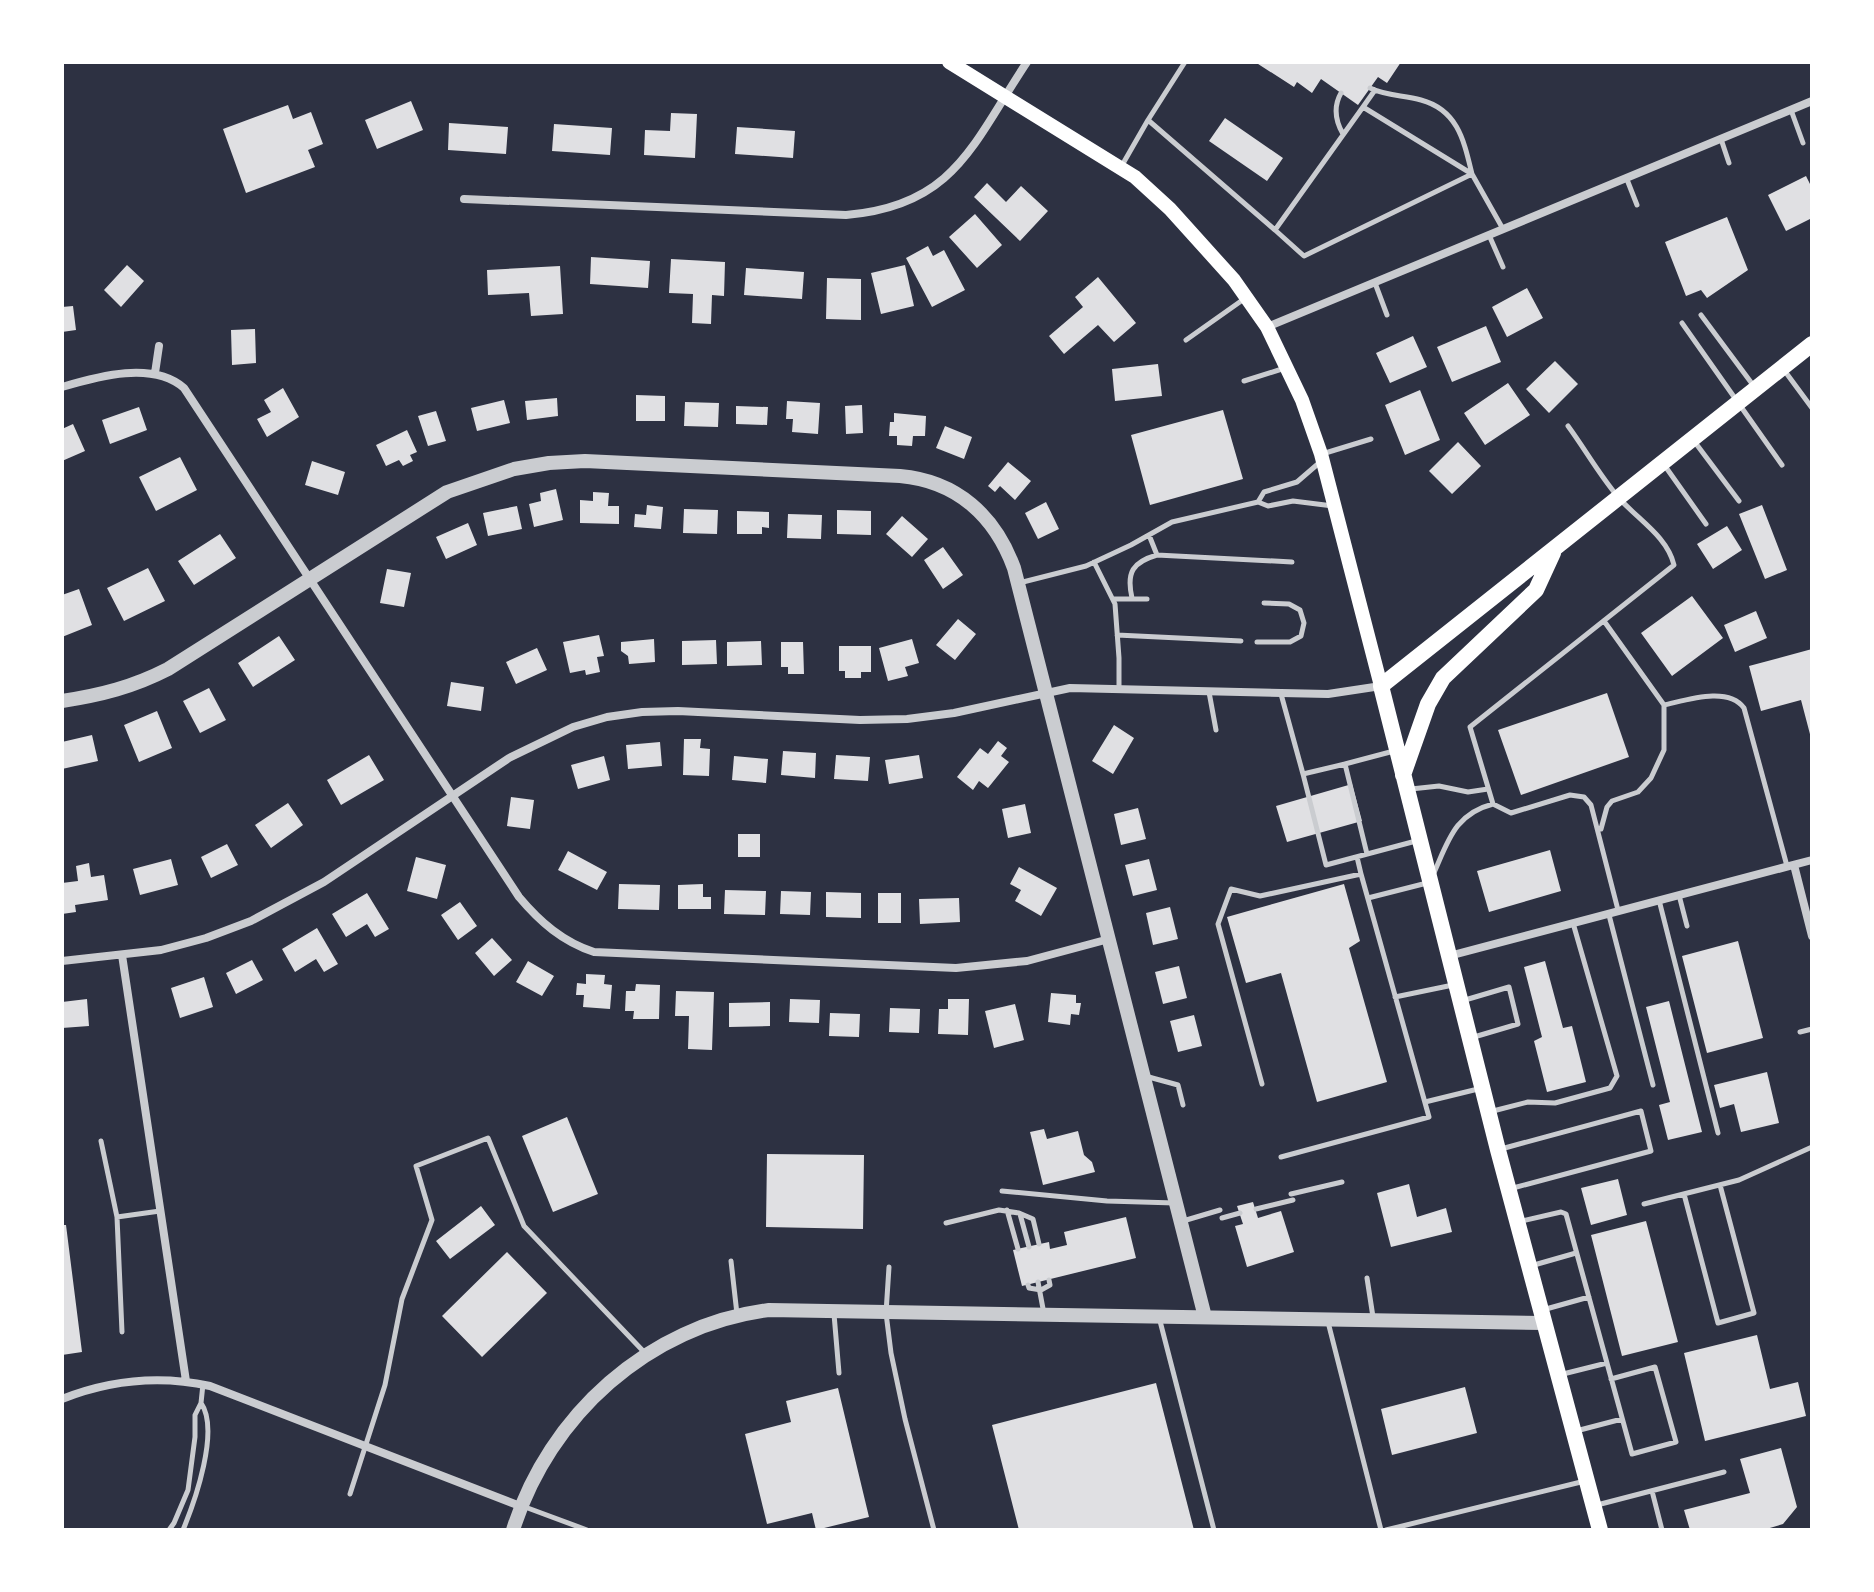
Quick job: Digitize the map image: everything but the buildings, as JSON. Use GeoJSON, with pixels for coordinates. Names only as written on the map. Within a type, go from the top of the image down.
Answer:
{"type":"FeatureCollection","features":[{"type":"Feature","properties":{"kind":"main road"},"geometry":{"type":"LineString","coordinates":[[949,62],[1135,177],[1211,252],[1267,327],[1288,367],[1322,457],[1488,1112],[1600,1530]]}},
{"type":"Feature","properties":{"kind":"main road"},"geometry":{"type":"LineString","coordinates":[[1381,686],[1812,344]]}},
{"type":"Feature","properties":{"kind":"main road"},"geometry":{"type":"LineString","coordinates":[[1405,782],[1428,704],[1443,678],[1536,590],[1556,548]]}},
{"type":"Feature","properties":{"kind":"street"},"geometry":{"type":"LineString","coordinates":[[464,199],[846,215],[870,213],[915,199],[945,180],[961,162],[1027,62]]}},
{"type":"Feature","properties":{"kind":"street"},"geometry":{"type":"LineString","coordinates":[[1267,327],[1812,101]]}},
{"type":"Feature","properties":{"kind":"street"},"geometry":{"type":"LineString","coordinates":[[155,373],[159,346]]}},
{"type":"Feature","properties":{"kind":"street"},"geometry":{"type":"LineString","coordinates":[[62,387],[137,372],[155,373],[175,380],[184,388],[519,897],[534,915],[572,943],[594,952],[956,968],[1027,961],[1109,939]]}},
{"type":"Feature","properties":{"kind":"street"},"geometry":{"type":"LineString","coordinates":[[62,701],[102,695],[136,685],[168,669],[447,492],[514,469],[585,461],[900,476],[937,483],[958,494],[986,516],[1006,545],[1018,583],[1205,1317]]}},
{"type":"Feature","properties":{"kind":"street"},"geometry":{"type":"LineString","coordinates":[[62,961],[161,950],[206,938],[272,911],[324,882],[509,758],[573,727],[607,717],[678,711],[860,720],[907,719],[954,713],[1070,688],[1328,694],[1381,686]]}},
{"type":"Feature","properties":{"kind":"street"},"geometry":{"type":"LineString","coordinates":[[1448,956],[1812,860]]}},
{"type":"Feature","properties":{"kind":"street"},"geometry":{"type":"LineString","coordinates":[[1791,866],[1812,936]]}},
{"type":"Feature","properties":{"kind":"street"},"geometry":{"type":"LineString","coordinates":[[122,955],[186,1381]]}},
{"type":"Feature","properties":{"kind":"street"},"geometry":{"type":"LineString","coordinates":[[513,1530],[520,1506],[553,1443],[575,1415],[609,1382],[647,1355],[690,1332],[711,1322],[738,1315],[769,1310],[1327,1320],[1543,1317]]}},
{"type":"Feature","properties":{"kind":"street"},"geometry":{"type":"LineString","coordinates":[[62,1399],[116,1383],[151,1379],[203,1384],[520,1506]]}},
{"type":"Feature","properties":{"kind":"lane"},"geometry":{"type":"LineString","coordinates":[[1120,168],[1185,62]]}},
{"type":"Feature","properties":{"kind":"lane"},"geometry":{"type":"LineString","coordinates":[[1275,230],[1363,107],[1372,89],[1423,100],[1452,116],[1463,137],[1472,174],[1503,229]]}},
{"type":"Feature","properties":{"kind":"lane"},"geometry":{"type":"LineString","coordinates":[[1341,93],[1336,114],[1343,134]]}},
{"type":"Feature","properties":{"kind":"lane"},"geometry":{"type":"LineString","coordinates":[[1363,107],[1472,174]]}},
{"type":"Feature","properties":{"kind":"lane"},"geometry":{"type":"LineString","coordinates":[[1791,110],[1803,143]]}},
{"type":"Feature","properties":{"kind":"lane"},"geometry":{"type":"LineString","coordinates":[[1148,120],[1304,256],[1472,174]]}},
{"type":"Feature","properties":{"kind":"lane"},"geometry":{"type":"LineString","coordinates":[[1721,139],[1729,163]]}},
{"type":"Feature","properties":{"kind":"lane"},"geometry":{"type":"LineString","coordinates":[[1626,177],[1637,205]]}},
{"type":"Feature","properties":{"kind":"lane"},"geometry":{"type":"LineString","coordinates":[[1488,235],[1503,267]]}},
{"type":"Feature","properties":{"kind":"lane"},"geometry":{"type":"LineString","coordinates":[[1374,282],[1387,315]]}},
{"type":"Feature","properties":{"kind":"lane"},"geometry":{"type":"LineString","coordinates":[[1186,340],[1246,297]]}},
{"type":"Feature","properties":{"kind":"lane"},"geometry":{"type":"LineString","coordinates":[[1701,315],[1756,389]]}},
{"type":"Feature","properties":{"kind":"lane"},"geometry":{"type":"LineString","coordinates":[[1682,323],[1782,465]]}},
{"type":"Feature","properties":{"kind":"lane"},"geometry":{"type":"LineString","coordinates":[[1244,381],[1288,367]]}},
{"type":"Feature","properties":{"kind":"lane"},"geometry":{"type":"LineString","coordinates":[[1782,368],[1812,408]]}},
{"type":"Feature","properties":{"kind":"lane"},"geometry":{"type":"LineString","coordinates":[[1493,804],[1470,727],[1674,565],[1672,556],[1659,538],[1619,498],[1568,426]]}},
{"type":"Feature","properties":{"kind":"lane"},"geometry":{"type":"LineString","coordinates":[[1258,502],[1264,492],[1297,482],[1322,457],[1371,439]]}},
{"type":"Feature","properties":{"kind":"lane"},"geometry":{"type":"LineString","coordinates":[[1693,439],[1739,501]]}},
{"type":"Feature","properties":{"kind":"lane"},"geometry":{"type":"LineString","coordinates":[[1663,463],[1706,524]]}},
{"type":"Feature","properties":{"kind":"lane"},"geometry":{"type":"LineString","coordinates":[[1018,583],[1094,562],[1172,522],[1258,502],[1268,506],[1293,501],[1334,506]]}},
{"type":"Feature","properties":{"kind":"lane"},"geometry":{"type":"LineString","coordinates":[[1149,535],[1157,555]]}},
{"type":"Feature","properties":{"kind":"lane"},"geometry":{"type":"LineString","coordinates":[[1132,598],[1129,586],[1131,572],[1141,560],[1157,555],[1292,562]]}},
{"type":"Feature","properties":{"kind":"lane"},"geometry":{"type":"LineString","coordinates":[[1094,562],[1113,599],[1119,689]]}},
{"type":"Feature","properties":{"kind":"lane"},"geometry":{"type":"LineString","coordinates":[[1113,599],[1147,599]]}},
{"type":"Feature","properties":{"kind":"lane"},"geometry":{"type":"LineString","coordinates":[[1257,642],[1290,642],[1301,636],[1304,623],[1300,610],[1289,604],[1264,603]]}},
{"type":"Feature","properties":{"kind":"lane"},"geometry":{"type":"LineString","coordinates":[[1600,834],[1602,819],[1612,801],[1638,792],[1651,778],[1664,750],[1664,705],[1604,621]]}},
{"type":"Feature","properties":{"kind":"lane"},"geometry":{"type":"LineString","coordinates":[[1117,635],[1241,641]]}},
{"type":"Feature","properties":{"kind":"lane"},"geometry":{"type":"LineString","coordinates":[[1209,691],[1216,730]]}},
{"type":"Feature","properties":{"kind":"lane"},"geometry":{"type":"LineString","coordinates":[[1280,693],[1326,865],[1419,840]]}},
{"type":"Feature","properties":{"kind":"lane"},"geometry":{"type":"LineString","coordinates":[[1664,705],[1703,697],[1726,697],[1740,702],[1791,866]]}},
{"type":"Feature","properties":{"kind":"lane"},"geometry":{"type":"LineString","coordinates":[[1303,774],[1397,750]]}},
{"type":"Feature","properties":{"kind":"lane"},"geometry":{"type":"LineString","coordinates":[[1345,764],[1367,854]]}},
{"type":"Feature","properties":{"kind":"lane"},"geometry":{"type":"LineString","coordinates":[[1405,782],[1468,792],[1488,789]]}},
{"type":"Feature","properties":{"kind":"lane"},"geometry":{"type":"LineString","coordinates":[[1368,898],[1430,882],[1455,826],[1476,809],[1493,804],[1511,813],[1570,795],[1584,797],[1591,805],[1600,834],[1614,912],[1653,1085]]}},
{"type":"Feature","properties":{"kind":"lane"},"geometry":{"type":"LineString","coordinates":[[1281,1157],[1429,1117],[1357,857]]}},
{"type":"Feature","properties":{"kind":"lane"},"geometry":{"type":"LineString","coordinates":[[1262,1084],[1218,924],[1231,889],[1260,896],[1361,874]]}},
{"type":"Feature","properties":{"kind":"lane"},"geometry":{"type":"LineString","coordinates":[[1679,895],[1687,926]]}},
{"type":"Feature","properties":{"kind":"lane"},"geometry":{"type":"LineString","coordinates":[[1659,900],[1718,1133]]}},
{"type":"Feature","properties":{"kind":"lane"},"geometry":{"type":"LineString","coordinates":[[1488,1112],[1528,1102],[1555,1103],[1610,1088],[1617,1076],[1573,923]]}},
{"type":"Feature","properties":{"kind":"lane"},"geometry":{"type":"LineString","coordinates":[[1395,997],[1455,984]]}},
{"type":"Feature","properties":{"kind":"lane"},"geometry":{"type":"LineString","coordinates":[[1460,1001],[1509,987],[1518,1024],[1469,1038]]}},
{"type":"Feature","properties":{"kind":"lane"},"geometry":{"type":"LineString","coordinates":[[1800,1032],[1812,1029]]}},
{"type":"Feature","properties":{"kind":"lane"},"geometry":{"type":"LineString","coordinates":[[1144,1076],[1178,1085],[1183,1105]]}},
{"type":"Feature","properties":{"kind":"lane"},"geometry":{"type":"LineString","coordinates":[[1425,1102],[1482,1088]]}},
{"type":"Feature","properties":{"kind":"lane"},"geometry":{"type":"LineString","coordinates":[[1498,1150],[1641,1111],[1651,1151],[1508,1189]]}},
{"type":"Feature","properties":{"kind":"lane"},"geometry":{"type":"LineString","coordinates":[[350,1494],[385,1385],[402,1299],[432,1220],[416,1166],[488,1138],[524,1226],[647,1355]]}},
{"type":"Feature","properties":{"kind":"lane"},"geometry":{"type":"LineString","coordinates":[[101,1141],[117,1217],[122,1332]]}},
{"type":"Feature","properties":{"kind":"lane"},"geometry":{"type":"LineString","coordinates":[[1644,1204],[1739,1180],[1812,1147]]}},
{"type":"Feature","properties":{"kind":"lane"},"geometry":{"type":"LineString","coordinates":[[1256,1209],[1342,1182]]}},
{"type":"Feature","properties":{"kind":"lane"},"geometry":{"type":"LineString","coordinates":[[1684,1194],[1718,1323],[1754,1313],[1720,1185]]}},
{"type":"Feature","properties":{"kind":"lane"},"geometry":{"type":"LineString","coordinates":[[1002,1191],[1107,1201],[1176,1203]]}},
{"type":"Feature","properties":{"kind":"lane"},"geometry":{"type":"LineString","coordinates":[[1007,1210],[1018,1249]]}},
{"type":"Feature","properties":{"kind":"lane"},"geometry":{"type":"LineString","coordinates":[[946,1223],[1007,1210],[1033,1219],[1039,1244]]}},
{"type":"Feature","properties":{"kind":"lane"},"geometry":{"type":"LineString","coordinates":[[117,1217],[161,1211]]}},
{"type":"Feature","properties":{"kind":"lane"},"geometry":{"type":"LineString","coordinates":[[1517,1222],[1561,1212],[1566,1214],[1576,1253],[1589,1297],[1611,1379],[1632,1454],[1676,1442],[1655,1367],[1611,1379]]}},
{"type":"Feature","properties":{"kind":"lane"},"geometry":{"type":"LineString","coordinates":[[1019,1213],[1029,1247]]}},
{"type":"Feature","properties":{"kind":"lane"},"geometry":{"type":"LineString","coordinates":[[1181,1221],[1240,1213]]}},
{"type":"Feature","properties":{"kind":"lane"},"geometry":{"type":"LineString","coordinates":[[1529,1266],[1576,1253]]}},
{"type":"Feature","properties":{"kind":"lane"},"geometry":{"type":"LineString","coordinates":[[731,1261],[738,1315]]}},
{"type":"Feature","properties":{"kind":"lane"},"geometry":{"type":"LineString","coordinates":[[889,1267],[886,1313],[905,1419],[934,1530]]}},
{"type":"Feature","properties":{"kind":"lane"},"geometry":{"type":"LineString","coordinates":[[1367,1278],[1374,1320]]}},
{"type":"Feature","properties":{"kind":"lane"},"geometry":{"type":"LineString","coordinates":[[1028,1285],[1029,1288],[1041,1290],[1050,1285],[1049,1280]]}},
{"type":"Feature","properties":{"kind":"lane"},"geometry":{"type":"LineString","coordinates":[[1038,1282],[1044,1315]]}},
{"type":"Feature","properties":{"kind":"lane"},"geometry":{"type":"LineString","coordinates":[[1543,1317],[1589,1297]]}},
{"type":"Feature","properties":{"kind":"lane"},"geometry":{"type":"LineString","coordinates":[[834,1312],[839,1373]]}},
{"type":"Feature","properties":{"kind":"lane"},"geometry":{"type":"LineString","coordinates":[[1159,1316],[1214,1530]]}},
{"type":"Feature","properties":{"kind":"lane"},"geometry":{"type":"LineString","coordinates":[[1327,1320],[1384,1530],[1586,1480]]}},
{"type":"Feature","properties":{"kind":"lane"},"geometry":{"type":"LineString","coordinates":[[1558,1376],[1607,1363]]}},
{"type":"Feature","properties":{"kind":"lane"},"geometry":{"type":"LineString","coordinates":[[169,1530],[188,1490],[195,1415],[201,1403],[203,1384]]}},
{"type":"Feature","properties":{"kind":"lane"},"geometry":{"type":"LineString","coordinates":[[183,1530],[204,1466],[207,1413],[201,1403]]}},
{"type":"Feature","properties":{"kind":"lane"},"geometry":{"type":"LineString","coordinates":[[1573,1432],[1622,1419]]}},
{"type":"Feature","properties":{"kind":"lane"},"geometry":{"type":"LineString","coordinates":[[1593,1506],[1724,1472]]}},
{"type":"Feature","properties":{"kind":"lane"},"geometry":{"type":"LineString","coordinates":[[1652,1491],[1662,1530]]}},
{"type":"Feature","properties":{"kind":"lane"},"geometry":{"type":"LineString","coordinates":[[520,1506],[587,1530]]}}]}
